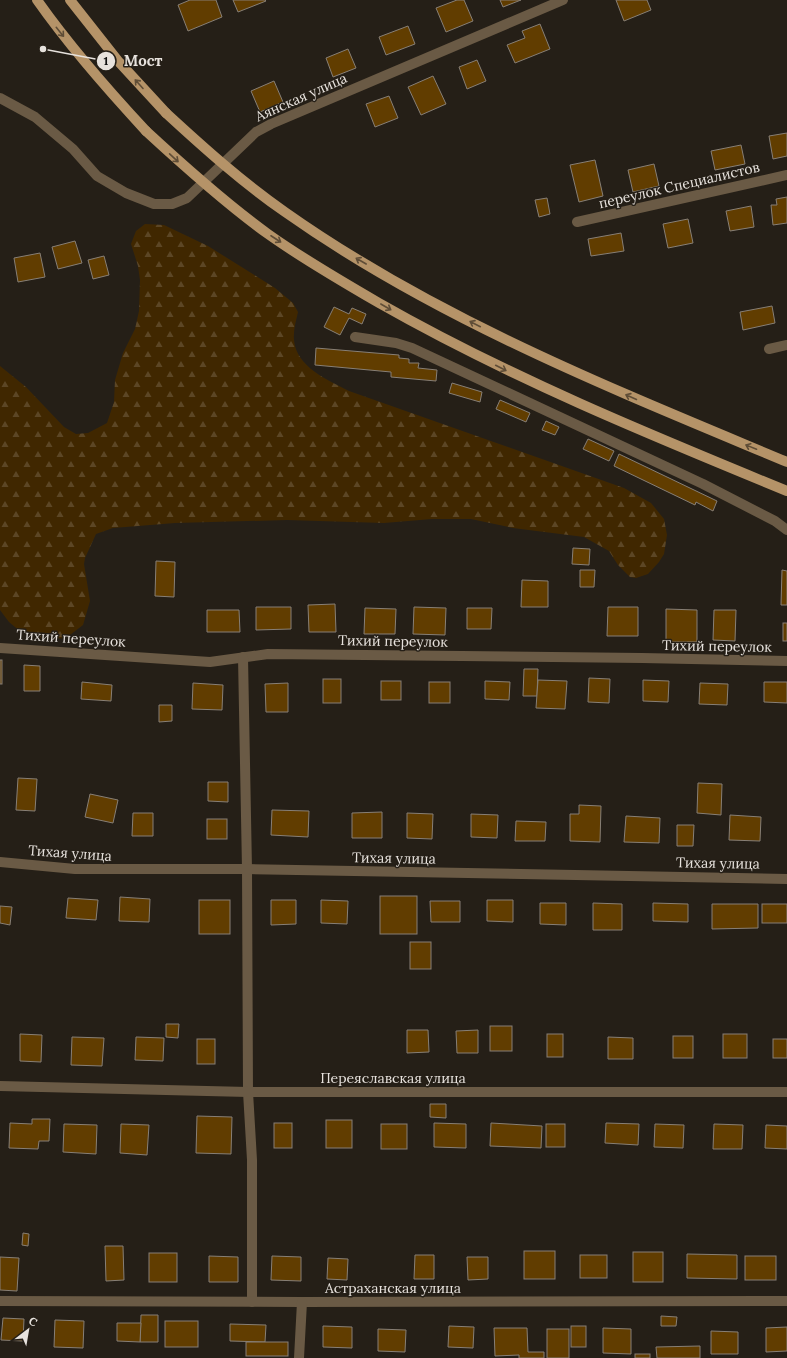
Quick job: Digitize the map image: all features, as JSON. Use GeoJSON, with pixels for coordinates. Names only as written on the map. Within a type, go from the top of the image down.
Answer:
{"type":"FeatureCollection","features":[{"type":"Feature","properties":{"kind":"main road"},"geometry":{"type":"LineString","coordinates":[[37,0],[54,24],[99,80],[146,131],[192,174],[268,234],[329,274],[415,323],[506,370],[629,426],[787,491]]}},
{"type":"Feature","properties":{"kind":"main road"},"geometry":{"type":"LineString","coordinates":[[70,0],[119,62],[166,113],[218,162],[284,212],[343,251],[428,299],[517,345],[625,394],[787,462]]}},
{"type":"Feature","properties":{"kind":"street","name":"Аянская улица"},"geometry":{"type":"LineString","coordinates":[[0,98],[35,117],[73,149],[98,176],[107,182],[126,193],[154,204],[172,204],[187,198],[256,132],[271,124],[563,0]]}},
{"type":"Feature","properties":{"kind":"street","name":"переулок Специалистов"},"geometry":{"type":"LineString","coordinates":[[577,222],[787,175]]}},
{"type":"Feature","properties":{"kind":"street"},"geometry":{"type":"LineString","coordinates":[[355,337],[396,343],[412,348],[696,480],[775,521],[787,530]]}},
{"type":"Feature","properties":{"kind":"street"},"geometry":{"type":"LineString","coordinates":[[768,349],[787,345]]}},
{"type":"Feature","properties":{"kind":"street","name":"Тихий переулок"},"geometry":{"type":"LineString","coordinates":[[0,648],[210,662],[276,654],[787,661]]}},
{"type":"Feature","properties":{"kind":"street"},"geometry":{"type":"LineString","coordinates":[[242,657],[247,869],[248,1092],[252,1160],[252,1302]]}},
{"type":"Feature","properties":{"kind":"street","name":"Тихая улица"},"geometry":{"type":"LineString","coordinates":[[0,862],[76,869],[247,869],[787,878]]}},
{"type":"Feature","properties":{"kind":"street","name":"Переяславская улица"},"geometry":{"type":"LineString","coordinates":[[0,1086],[248,1092],[787,1092]]}},
{"type":"Feature","properties":{"kind":"street","name":"Астраханская улица"},"geometry":{"type":"LineString","coordinates":[[0,1300],[252,1302],[787,1301]]}},
{"type":"Feature","properties":{"kind":"street"},"geometry":{"type":"LineString","coordinates":[[298,1358],[302,1302]]}},
{"type":"Feature","properties":{"kind":"green space"},"geometry":{"type":"Polygon","coordinates":[[[145,224],[164,225],[208,246],[275,288],[293,303],[298,312],[294,340],[300,358],[314,372],[332,382],[349,391],[624,488],[651,503],[664,519],[667,535],[664,554],[659,562],[648,574],[636,578],[630,577],[618,565],[609,551],[584,537],[513,528],[471,519],[432,519],[384,523],[287,520],[175,523],[113,528],[96,534],[85,558],[84,564],[90,601],[83,625],[66,638],[45,639],[21,632],[9,622],[0,610],[0,366],[26,387],[64,427],[76,434],[88,433],[107,423],[114,402],[115,380],[123,353],[135,329],[139,311],[140,280],[138,266],[131,244],[136,231],[145,224]]]}},
{"type":"Feature","properties":{"kind":"building"},"geometry":{"type":"Polygon","coordinates":[[[190,0],[216,0],[222,17],[188,31],[178,5],[190,0]]]}},
{"type":"Feature","properties":{"kind":"building"},"geometry":{"type":"Polygon","coordinates":[[[233,0],[265,0],[266,1],[238,12],[233,0]]]}},
{"type":"Feature","properties":{"kind":"building"},"geometry":{"type":"Polygon","coordinates":[[[457,0],[464,0],[473,21],[446,32],[436,8],[457,0]]]}},
{"type":"Feature","properties":{"kind":"building"},"geometry":{"type":"Polygon","coordinates":[[[500,0],[521,0],[503,7],[500,0]]]}},
{"type":"Feature","properties":{"kind":"building"},"geometry":{"type":"Polygon","coordinates":[[[616,0],[647,0],[651,10],[624,21],[616,0]]]}},
{"type":"Feature","properties":{"kind":"building"},"geometry":{"type":"Polygon","coordinates":[[[540,24],[550,49],[515,63],[507,45],[525,38],[522,31],[540,24]]]}},
{"type":"Feature","properties":{"kind":"building"},"geometry":{"type":"Polygon","coordinates":[[[408,26],[415,44],[386,55],[379,37],[408,26]]]}},
{"type":"Feature","properties":{"kind":"building"},"geometry":{"type":"Polygon","coordinates":[[[348,49],[356,68],[333,77],[326,58],[348,49]]]}},
{"type":"Feature","properties":{"kind":"building"},"geometry":{"type":"Polygon","coordinates":[[[477,60],[486,81],[467,89],[459,67],[477,60]]]}},
{"type":"Feature","properties":{"kind":"building"},"geometry":{"type":"Polygon","coordinates":[[[433,76],[446,104],[421,115],[408,87],[433,76]]]}},
{"type":"Feature","properties":{"kind":"building"},"geometry":{"type":"Polygon","coordinates":[[[274,81],[283,102],[260,112],[251,91],[274,81]]]}},
{"type":"Feature","properties":{"kind":"building"},"geometry":{"type":"Polygon","coordinates":[[[389,96],[398,118],[375,127],[366,104],[389,96]]]}},
{"type":"Feature","properties":{"kind":"building"},"geometry":{"type":"Polygon","coordinates":[[[787,133],[787,156],[773,159],[769,136],[787,133]]]}},
{"type":"Feature","properties":{"kind":"building"},"geometry":{"type":"Polygon","coordinates":[[[741,145],[745,164],[715,170],[711,151],[741,145]]]}},
{"type":"Feature","properties":{"kind":"building"},"geometry":{"type":"Polygon","coordinates":[[[595,160],[603,196],[579,202],[570,165],[595,160]]]}},
{"type":"Feature","properties":{"kind":"building"},"geometry":{"type":"Polygon","coordinates":[[[654,164],[659,186],[633,192],[628,170],[654,164]]]}},
{"type":"Feature","properties":{"kind":"building"},"geometry":{"type":"Polygon","coordinates":[[[787,197],[787,223],[773,225],[771,205],[777,205],[776,199],[787,197]]]}},
{"type":"Feature","properties":{"kind":"building"},"geometry":{"type":"Polygon","coordinates":[[[547,198],[550,214],[539,217],[535,200],[547,198]]]}},
{"type":"Feature","properties":{"kind":"building"},"geometry":{"type":"Polygon","coordinates":[[[751,206],[754,227],[730,231],[726,211],[751,206]]]}},
{"type":"Feature","properties":{"kind":"building"},"geometry":{"type":"Polygon","coordinates":[[[688,219],[693,243],[668,248],[663,224],[688,219]]]}},
{"type":"Feature","properties":{"kind":"building"},"geometry":{"type":"Polygon","coordinates":[[[621,233],[624,251],[591,256],[588,239],[621,233]]]}},
{"type":"Feature","properties":{"kind":"building"},"geometry":{"type":"Polygon","coordinates":[[[75,241],[82,263],[58,269],[52,247],[75,241]]]}},
{"type":"Feature","properties":{"kind":"building"},"geometry":{"type":"Polygon","coordinates":[[[40,253],[45,277],[18,282],[14,258],[40,253]]]}},
{"type":"Feature","properties":{"kind":"building"},"geometry":{"type":"Polygon","coordinates":[[[104,256],[109,275],[93,279],[88,260],[104,256]]]}},
{"type":"Feature","properties":{"kind":"building"},"geometry":{"type":"Polygon","coordinates":[[[772,306],[775,323],[743,330],[740,312],[772,306]]]}},
{"type":"Feature","properties":{"kind":"building"},"geometry":{"type":"Polygon","coordinates":[[[334,307],[349,314],[352,308],[366,314],[362,324],[349,318],[340,335],[324,327],[334,307]]]}},
{"type":"Feature","properties":{"kind":"building"},"geometry":{"type":"Polygon","coordinates":[[[316,348],[399,355],[399,358],[409,359],[409,363],[419,363],[418,368],[437,370],[436,381],[391,377],[391,372],[315,365],[316,348]]]}},
{"type":"Feature","properties":{"kind":"building"},"geometry":{"type":"Polygon","coordinates":[[[452,383],[482,392],[480,402],[449,393],[452,383]]]}},
{"type":"Feature","properties":{"kind":"building"},"geometry":{"type":"Polygon","coordinates":[[[500,400],[530,413],[526,422],[496,409],[500,400]]]}},
{"type":"Feature","properties":{"kind":"building"},"geometry":{"type":"Polygon","coordinates":[[[546,421],[559,427],[555,435],[542,430],[546,421]]]}},
{"type":"Feature","properties":{"kind":"building"},"geometry":{"type":"Polygon","coordinates":[[[588,439],[614,451],[609,461],[583,449],[588,439]]]}},
{"type":"Feature","properties":{"kind":"building"},"geometry":{"type":"Polygon","coordinates":[[[619,454],[717,501],[713,511],[696,502],[695,505],[614,466],[619,454]]]}},
{"type":"Feature","properties":{"kind":"building"},"geometry":{"type":"Polygon","coordinates":[[[573,548],[590,549],[589,565],[572,564],[573,548]]]}},
{"type":"Feature","properties":{"kind":"building"},"geometry":{"type":"Polygon","coordinates":[[[156,561],[175,562],[174,597],[155,596],[156,561]]]}},
{"type":"Feature","properties":{"kind":"building"},"geometry":{"type":"Polygon","coordinates":[[[580,570],[595,570],[594,587],[580,587],[580,570]]]}},
{"type":"Feature","properties":{"kind":"building"},"geometry":{"type":"Polygon","coordinates":[[[782,570],[787,571],[787,605],[781,605],[782,570]]]}},
{"type":"Feature","properties":{"kind":"building"},"geometry":{"type":"Polygon","coordinates":[[[522,580],[548,581],[548,607],[521,607],[522,580]]]}},
{"type":"Feature","properties":{"kind":"building"},"geometry":{"type":"Polygon","coordinates":[[[335,604],[336,632],[309,632],[308,605],[335,604]]]}},
{"type":"Feature","properties":{"kind":"building"},"geometry":{"type":"Polygon","coordinates":[[[256,607],[291,607],[291,629],[256,630],[256,607]]]}},
{"type":"Feature","properties":{"kind":"building"},"geometry":{"type":"Polygon","coordinates":[[[414,607],[446,608],[445,635],[413,634],[414,607]]]}},
{"type":"Feature","properties":{"kind":"building"},"geometry":{"type":"Polygon","coordinates":[[[608,607],[638,607],[638,636],[607,636],[608,607]]]}},
{"type":"Feature","properties":{"kind":"building"},"geometry":{"type":"Polygon","coordinates":[[[365,608],[396,609],[395,634],[364,634],[365,608]]]}},
{"type":"Feature","properties":{"kind":"building"},"geometry":{"type":"Polygon","coordinates":[[[467,608],[492,608],[491,629],[467,629],[467,608]]]}},
{"type":"Feature","properties":{"kind":"building"},"geometry":{"type":"Polygon","coordinates":[[[666,609],[697,610],[697,642],[666,642],[666,609]]]}},
{"type":"Feature","properties":{"kind":"building"},"geometry":{"type":"Polygon","coordinates":[[[207,610],[239,610],[240,632],[207,632],[207,610]]]}},
{"type":"Feature","properties":{"kind":"building"},"geometry":{"type":"Polygon","coordinates":[[[714,610],[736,610],[735,641],[713,640],[714,610]]]}},
{"type":"Feature","properties":{"kind":"building"},"geometry":{"type":"Polygon","coordinates":[[[783,623],[787,623],[787,641],[783,641],[783,623]]]}},
{"type":"Feature","properties":{"kind":"building"},"geometry":{"type":"Polygon","coordinates":[[[0,660],[2,660],[2,684],[0,684],[0,660]]]}},
{"type":"Feature","properties":{"kind":"building"},"geometry":{"type":"Polygon","coordinates":[[[24,665],[40,666],[40,691],[24,691],[24,665]]]}},
{"type":"Feature","properties":{"kind":"building"},"geometry":{"type":"Polygon","coordinates":[[[524,669],[538,669],[537,696],[523,696],[524,669]]]}},
{"type":"Feature","properties":{"kind":"building"},"geometry":{"type":"Polygon","coordinates":[[[589,678],[610,679],[609,703],[588,702],[589,678]]]}},
{"type":"Feature","properties":{"kind":"building"},"geometry":{"type":"Polygon","coordinates":[[[323,679],[341,679],[341,703],[323,703],[323,679]]]}},
{"type":"Feature","properties":{"kind":"building"},"geometry":{"type":"Polygon","coordinates":[[[538,680],[567,681],[565,709],[536,708],[538,680]]]}},
{"type":"Feature","properties":{"kind":"building"},"geometry":{"type":"Polygon","coordinates":[[[643,680],[669,681],[668,702],[643,701],[643,680]]]}},
{"type":"Feature","properties":{"kind":"building"},"geometry":{"type":"Polygon","coordinates":[[[381,681],[401,681],[401,700],[381,700],[381,681]]]}},
{"type":"Feature","properties":{"kind":"building"},"geometry":{"type":"Polygon","coordinates":[[[485,681],[510,682],[509,700],[485,699],[485,681]]]}},
{"type":"Feature","properties":{"kind":"building"},"geometry":{"type":"Polygon","coordinates":[[[82,682],[112,685],[111,701],[81,699],[82,682]]]}},
{"type":"Feature","properties":{"kind":"building"},"geometry":{"type":"Polygon","coordinates":[[[429,682],[450,682],[450,703],[429,703],[429,682]]]}},
{"type":"Feature","properties":{"kind":"building"},"geometry":{"type":"Polygon","coordinates":[[[764,682],[787,682],[787,703],[764,702],[764,682]]]}},
{"type":"Feature","properties":{"kind":"building"},"geometry":{"type":"Polygon","coordinates":[[[193,683],[223,685],[222,710],[192,709],[193,683]]]}},
{"type":"Feature","properties":{"kind":"building"},"geometry":{"type":"Polygon","coordinates":[[[288,683],[288,712],[266,712],[265,684],[288,683]]]}},
{"type":"Feature","properties":{"kind":"building"},"geometry":{"type":"Polygon","coordinates":[[[700,683],[728,684],[727,705],[699,704],[700,683]]]}},
{"type":"Feature","properties":{"kind":"building"},"geometry":{"type":"Polygon","coordinates":[[[159,705],[172,705],[172,721],[159,722],[159,705]]]}},
{"type":"Feature","properties":{"kind":"building"},"geometry":{"type":"Polygon","coordinates":[[[18,778],[37,779],[35,811],[16,810],[18,778]]]}},
{"type":"Feature","properties":{"kind":"building"},"geometry":{"type":"Polygon","coordinates":[[[208,782],[228,782],[228,802],[208,801],[208,782]]]}},
{"type":"Feature","properties":{"kind":"building"},"geometry":{"type":"Polygon","coordinates":[[[698,783],[722,784],[721,815],[697,813],[698,783]]]}},
{"type":"Feature","properties":{"kind":"building"},"geometry":{"type":"Polygon","coordinates":[[[90,794],[118,800],[113,823],[85,817],[90,794]]]}},
{"type":"Feature","properties":{"kind":"building"},"geometry":{"type":"Polygon","coordinates":[[[579,805],[601,806],[600,842],[570,841],[570,814],[579,814],[579,805]]]}},
{"type":"Feature","properties":{"kind":"building"},"geometry":{"type":"Polygon","coordinates":[[[272,810],[309,811],[308,837],[271,835],[272,810]]]}},
{"type":"Feature","properties":{"kind":"building"},"geometry":{"type":"Polygon","coordinates":[[[382,812],[382,838],[352,838],[352,813],[382,812]]]}},
{"type":"Feature","properties":{"kind":"building"},"geometry":{"type":"Polygon","coordinates":[[[133,813],[153,813],[153,836],[132,836],[133,813]]]}},
{"type":"Feature","properties":{"kind":"building"},"geometry":{"type":"Polygon","coordinates":[[[407,813],[433,814],[432,839],[407,838],[407,813]]]}},
{"type":"Feature","properties":{"kind":"building"},"geometry":{"type":"Polygon","coordinates":[[[471,814],[498,815],[497,838],[471,837],[471,814]]]}},
{"type":"Feature","properties":{"kind":"building"},"geometry":{"type":"Polygon","coordinates":[[[730,815],[761,817],[760,841],[729,840],[730,815]]]}},
{"type":"Feature","properties":{"kind":"building"},"geometry":{"type":"Polygon","coordinates":[[[626,816],[660,818],[659,843],[624,842],[626,816]]]}},
{"type":"Feature","properties":{"kind":"building"},"geometry":{"type":"Polygon","coordinates":[[[207,819],[227,819],[227,839],[207,839],[207,819]]]}},
{"type":"Feature","properties":{"kind":"building"},"geometry":{"type":"Polygon","coordinates":[[[516,821],[546,822],[545,841],[515,841],[516,821]]]}},
{"type":"Feature","properties":{"kind":"building"},"geometry":{"type":"Polygon","coordinates":[[[677,825],[694,825],[693,846],[677,846],[677,825]]]}},
{"type":"Feature","properties":{"kind":"building"},"geometry":{"type":"Polygon","coordinates":[[[380,896],[417,896],[417,934],[380,934],[380,896]]]}},
{"type":"Feature","properties":{"kind":"building"},"geometry":{"type":"Polygon","coordinates":[[[120,897],[150,899],[149,922],[119,921],[120,897]]]}},
{"type":"Feature","properties":{"kind":"building"},"geometry":{"type":"Polygon","coordinates":[[[68,898],[98,900],[96,920],[66,918],[68,898]]]}},
{"type":"Feature","properties":{"kind":"building"},"geometry":{"type":"Polygon","coordinates":[[[199,900],[230,900],[230,934],[199,934],[199,900]]]}},
{"type":"Feature","properties":{"kind":"building"},"geometry":{"type":"Polygon","coordinates":[[[271,900],[296,900],[296,924],[271,925],[271,900]]]}},
{"type":"Feature","properties":{"kind":"building"},"geometry":{"type":"Polygon","coordinates":[[[321,900],[348,901],[347,924],[321,923],[321,900]]]}},
{"type":"Feature","properties":{"kind":"building"},"geometry":{"type":"Polygon","coordinates":[[[487,900],[513,900],[513,922],[487,921],[487,900]]]}},
{"type":"Feature","properties":{"kind":"building"},"geometry":{"type":"Polygon","coordinates":[[[430,901],[460,901],[460,922],[431,922],[430,901]]]}},
{"type":"Feature","properties":{"kind":"building"},"geometry":{"type":"Polygon","coordinates":[[[540,903],[566,903],[566,925],[540,924],[540,903]]]}},
{"type":"Feature","properties":{"kind":"building"},"geometry":{"type":"Polygon","coordinates":[[[593,903],[622,904],[622,930],[593,930],[593,903]]]}},
{"type":"Feature","properties":{"kind":"building"},"geometry":{"type":"Polygon","coordinates":[[[653,903],[688,904],[688,922],[653,921],[653,903]]]}},
{"type":"Feature","properties":{"kind":"building"},"geometry":{"type":"Polygon","coordinates":[[[712,904],[758,904],[758,928],[712,929],[712,904]]]}},
{"type":"Feature","properties":{"kind":"building"},"geometry":{"type":"Polygon","coordinates":[[[762,904],[787,904],[787,923],[762,923],[762,904]]]}},
{"type":"Feature","properties":{"kind":"building"},"geometry":{"type":"Polygon","coordinates":[[[0,906],[12,907],[10,925],[0,923],[0,906]]]}},
{"type":"Feature","properties":{"kind":"building"},"geometry":{"type":"Polygon","coordinates":[[[410,942],[431,942],[431,969],[410,969],[410,942]]]}},
{"type":"Feature","properties":{"kind":"building"},"geometry":{"type":"Polygon","coordinates":[[[166,1024],[179,1024],[178,1038],[166,1037],[166,1024]]]}},
{"type":"Feature","properties":{"kind":"building"},"geometry":{"type":"Polygon","coordinates":[[[490,1026],[512,1026],[512,1051],[490,1051],[490,1026]]]}},
{"type":"Feature","properties":{"kind":"building"},"geometry":{"type":"Polygon","coordinates":[[[407,1030],[428,1030],[429,1052],[407,1053],[407,1030]]]}},
{"type":"Feature","properties":{"kind":"building"},"geometry":{"type":"Polygon","coordinates":[[[478,1030],[478,1053],[457,1053],[456,1031],[478,1030]]]}},
{"type":"Feature","properties":{"kind":"building"},"geometry":{"type":"Polygon","coordinates":[[[20,1034],[42,1035],[41,1062],[20,1061],[20,1034]]]}},
{"type":"Feature","properties":{"kind":"building"},"geometry":{"type":"Polygon","coordinates":[[[547,1034],[563,1034],[563,1057],[547,1057],[547,1034]]]}},
{"type":"Feature","properties":{"kind":"building"},"geometry":{"type":"Polygon","coordinates":[[[723,1034],[747,1034],[747,1058],[723,1058],[723,1034]]]}},
{"type":"Feature","properties":{"kind":"building"},"geometry":{"type":"Polygon","coordinates":[[[673,1036],[693,1036],[693,1058],[673,1058],[673,1036]]]}},
{"type":"Feature","properties":{"kind":"building"},"geometry":{"type":"Polygon","coordinates":[[[72,1037],[104,1038],[102,1066],[71,1065],[72,1037]]]}},
{"type":"Feature","properties":{"kind":"building"},"geometry":{"type":"Polygon","coordinates":[[[136,1037],[164,1038],[163,1061],[135,1060],[136,1037]]]}},
{"type":"Feature","properties":{"kind":"building"},"geometry":{"type":"Polygon","coordinates":[[[608,1037],[633,1038],[633,1059],[608,1059],[608,1037]]]}},
{"type":"Feature","properties":{"kind":"building"},"geometry":{"type":"Polygon","coordinates":[[[197,1039],[215,1039],[215,1064],[197,1064],[197,1039]]]}},
{"type":"Feature","properties":{"kind":"building"},"geometry":{"type":"Polygon","coordinates":[[[773,1039],[787,1039],[787,1058],[773,1058],[773,1039]]]}},
{"type":"Feature","properties":{"kind":"building"},"geometry":{"type":"Polygon","coordinates":[[[430,1104],[446,1104],[446,1118],[430,1117],[430,1104]]]}},
{"type":"Feature","properties":{"kind":"building"},"geometry":{"type":"Polygon","coordinates":[[[197,1116],[232,1117],[231,1154],[196,1153],[197,1116]]]}},
{"type":"Feature","properties":{"kind":"building"},"geometry":{"type":"Polygon","coordinates":[[[32,1119],[50,1119],[49,1141],[39,1141],[38,1149],[9,1148],[10,1123],[32,1124],[32,1119]]]}},
{"type":"Feature","properties":{"kind":"building"},"geometry":{"type":"Polygon","coordinates":[[[326,1120],[352,1120],[352,1148],[326,1148],[326,1120]]]}},
{"type":"Feature","properties":{"kind":"building"},"geometry":{"type":"Polygon","coordinates":[[[274,1123],[292,1123],[292,1148],[274,1148],[274,1123]]]}},
{"type":"Feature","properties":{"kind":"building"},"geometry":{"type":"Polygon","coordinates":[[[434,1123],[466,1124],[466,1148],[434,1147],[434,1123]]]}},
{"type":"Feature","properties":{"kind":"building"},"geometry":{"type":"Polygon","coordinates":[[[491,1123],[542,1126],[541,1148],[490,1146],[491,1123]]]}},
{"type":"Feature","properties":{"kind":"building"},"geometry":{"type":"Polygon","coordinates":[[[606,1123],[639,1124],[638,1145],[605,1143],[606,1123]]]}},
{"type":"Feature","properties":{"kind":"building"},"geometry":{"type":"Polygon","coordinates":[[[64,1124],[97,1125],[96,1154],[63,1152],[64,1124]]]}},
{"type":"Feature","properties":{"kind":"building"},"geometry":{"type":"Polygon","coordinates":[[[121,1124],[149,1125],[147,1155],[120,1153],[121,1124]]]}},
{"type":"Feature","properties":{"kind":"building"},"geometry":{"type":"Polygon","coordinates":[[[381,1124],[407,1124],[407,1149],[381,1149],[381,1124]]]}},
{"type":"Feature","properties":{"kind":"building"},"geometry":{"type":"Polygon","coordinates":[[[546,1124],[565,1124],[565,1147],[546,1147],[546,1124]]]}},
{"type":"Feature","properties":{"kind":"building"},"geometry":{"type":"Polygon","coordinates":[[[655,1124],[684,1125],[683,1148],[654,1147],[655,1124]]]}},
{"type":"Feature","properties":{"kind":"building"},"geometry":{"type":"Polygon","coordinates":[[[714,1124],[743,1125],[742,1149],[713,1149],[714,1124]]]}},
{"type":"Feature","properties":{"kind":"building"},"geometry":{"type":"Polygon","coordinates":[[[766,1125],[787,1126],[787,1149],[765,1148],[766,1125]]]}},
{"type":"Feature","properties":{"kind":"building"},"geometry":{"type":"Polygon","coordinates":[[[23,1233],[29,1234],[28,1246],[22,1245],[23,1233]]]}},
{"type":"Feature","properties":{"kind":"building"},"geometry":{"type":"Polygon","coordinates":[[[105,1246],[123,1246],[124,1280],[106,1281],[105,1246]]]}},
{"type":"Feature","properties":{"kind":"building"},"geometry":{"type":"Polygon","coordinates":[[[524,1251],[555,1251],[555,1279],[524,1279],[524,1251]]]}},
{"type":"Feature","properties":{"kind":"building"},"geometry":{"type":"Polygon","coordinates":[[[633,1252],[663,1252],[663,1282],[633,1282],[633,1252]]]}},
{"type":"Feature","properties":{"kind":"building"},"geometry":{"type":"Polygon","coordinates":[[[149,1253],[177,1253],[177,1282],[149,1282],[149,1253]]]}},
{"type":"Feature","properties":{"kind":"building"},"geometry":{"type":"Polygon","coordinates":[[[687,1254],[737,1255],[737,1279],[687,1278],[687,1254]]]}},
{"type":"Feature","properties":{"kind":"building"},"geometry":{"type":"Polygon","coordinates":[[[415,1255],[434,1255],[434,1279],[414,1279],[415,1255]]]}},
{"type":"Feature","properties":{"kind":"building"},"geometry":{"type":"Polygon","coordinates":[[[580,1255],[607,1255],[607,1278],[580,1278],[580,1255]]]}},
{"type":"Feature","properties":{"kind":"building"},"geometry":{"type":"Polygon","coordinates":[[[209,1256],[238,1257],[238,1282],[209,1282],[209,1256]]]}},
{"type":"Feature","properties":{"kind":"building"},"geometry":{"type":"Polygon","coordinates":[[[272,1256],[301,1257],[301,1281],[271,1280],[272,1256]]]}},
{"type":"Feature","properties":{"kind":"building"},"geometry":{"type":"Polygon","coordinates":[[[745,1256],[776,1256],[776,1280],[745,1280],[745,1256]]]}},
{"type":"Feature","properties":{"kind":"building"},"geometry":{"type":"Polygon","coordinates":[[[0,1257],[19,1258],[17,1291],[0,1290],[0,1257]]]}},
{"type":"Feature","properties":{"kind":"building"},"geometry":{"type":"Polygon","coordinates":[[[467,1257],[488,1257],[488,1279],[468,1280],[467,1257]]]}},
{"type":"Feature","properties":{"kind":"building"},"geometry":{"type":"Polygon","coordinates":[[[328,1258],[348,1259],[347,1280],[327,1279],[328,1258]]]}},
{"type":"Feature","properties":{"kind":"building"},"geometry":{"type":"Polygon","coordinates":[[[141,1315],[158,1315],[158,1342],[140,1342],[141,1315]]]}},
{"type":"Feature","properties":{"kind":"building"},"geometry":{"type":"Polygon","coordinates":[[[661,1316],[677,1317],[676,1326],[661,1326],[661,1316]]]}},
{"type":"Feature","properties":{"kind":"building"},"geometry":{"type":"Polygon","coordinates":[[[3,1318],[24,1319],[23,1341],[1,1340],[3,1318]]]}},
{"type":"Feature","properties":{"kind":"building"},"geometry":{"type":"Polygon","coordinates":[[[55,1320],[84,1321],[83,1348],[54,1347],[55,1320]]]}},
{"type":"Feature","properties":{"kind":"building"},"geometry":{"type":"Polygon","coordinates":[[[165,1321],[198,1321],[198,1347],[165,1347],[165,1321]]]}},
{"type":"Feature","properties":{"kind":"building"},"geometry":{"type":"Polygon","coordinates":[[[117,1323],[141,1323],[140,1342],[117,1341],[117,1323]]]}},
{"type":"Feature","properties":{"kind":"building"},"geometry":{"type":"Polygon","coordinates":[[[230,1324],[266,1325],[265,1342],[230,1341],[230,1324]]]}},
{"type":"Feature","properties":{"kind":"building"},"geometry":{"type":"Polygon","coordinates":[[[323,1326],[352,1327],[352,1348],[323,1347],[323,1326]]]}},
{"type":"Feature","properties":{"kind":"building"},"geometry":{"type":"Polygon","coordinates":[[[449,1326],[474,1327],[473,1348],[448,1347],[449,1326]]]}},
{"type":"Feature","properties":{"kind":"building"},"geometry":{"type":"Polygon","coordinates":[[[571,1326],[586,1326],[586,1347],[571,1347],[571,1326]]]}},
{"type":"Feature","properties":{"kind":"building"},"geometry":{"type":"Polygon","coordinates":[[[787,1327],[787,1351],[766,1352],[766,1328],[787,1327]]]}},
{"type":"Feature","properties":{"kind":"building"},"geometry":{"type":"Polygon","coordinates":[[[494,1328],[527,1328],[528,1352],[544,1352],[544,1358],[519,1358],[519,1355],[495,1356],[494,1328]]]}},
{"type":"Feature","properties":{"kind":"building"},"geometry":{"type":"Polygon","coordinates":[[[603,1328],[631,1329],[631,1354],[603,1353],[603,1328]]]}},
{"type":"Feature","properties":{"kind":"building"},"geometry":{"type":"Polygon","coordinates":[[[378,1329],[406,1330],[405,1352],[378,1351],[378,1329]]]}},
{"type":"Feature","properties":{"kind":"building"},"geometry":{"type":"Polygon","coordinates":[[[547,1329],[569,1329],[569,1358],[547,1358],[547,1329]]]}},
{"type":"Feature","properties":{"kind":"building"},"geometry":{"type":"Polygon","coordinates":[[[711,1331],[738,1332],[738,1354],[711,1354],[711,1331]]]}},
{"type":"Feature","properties":{"kind":"building"},"geometry":{"type":"Polygon","coordinates":[[[246,1342],[288,1342],[288,1356],[246,1356],[246,1342]]]}},
{"type":"Feature","properties":{"kind":"building"},"geometry":{"type":"Polygon","coordinates":[[[700,1346],[700,1358],[657,1358],[656,1347],[700,1346]]]}},
{"type":"Feature","properties":{"kind":"building"},"geometry":{"type":"Polygon","coordinates":[[[635,1354],[650,1354],[650,1358],[635,1358],[635,1354]]]}},
{"type":"Feature","properties":{"kind":"place","name":"Мост"},"geometry":{"type":"Point","coordinates":[43,49]}}]}
